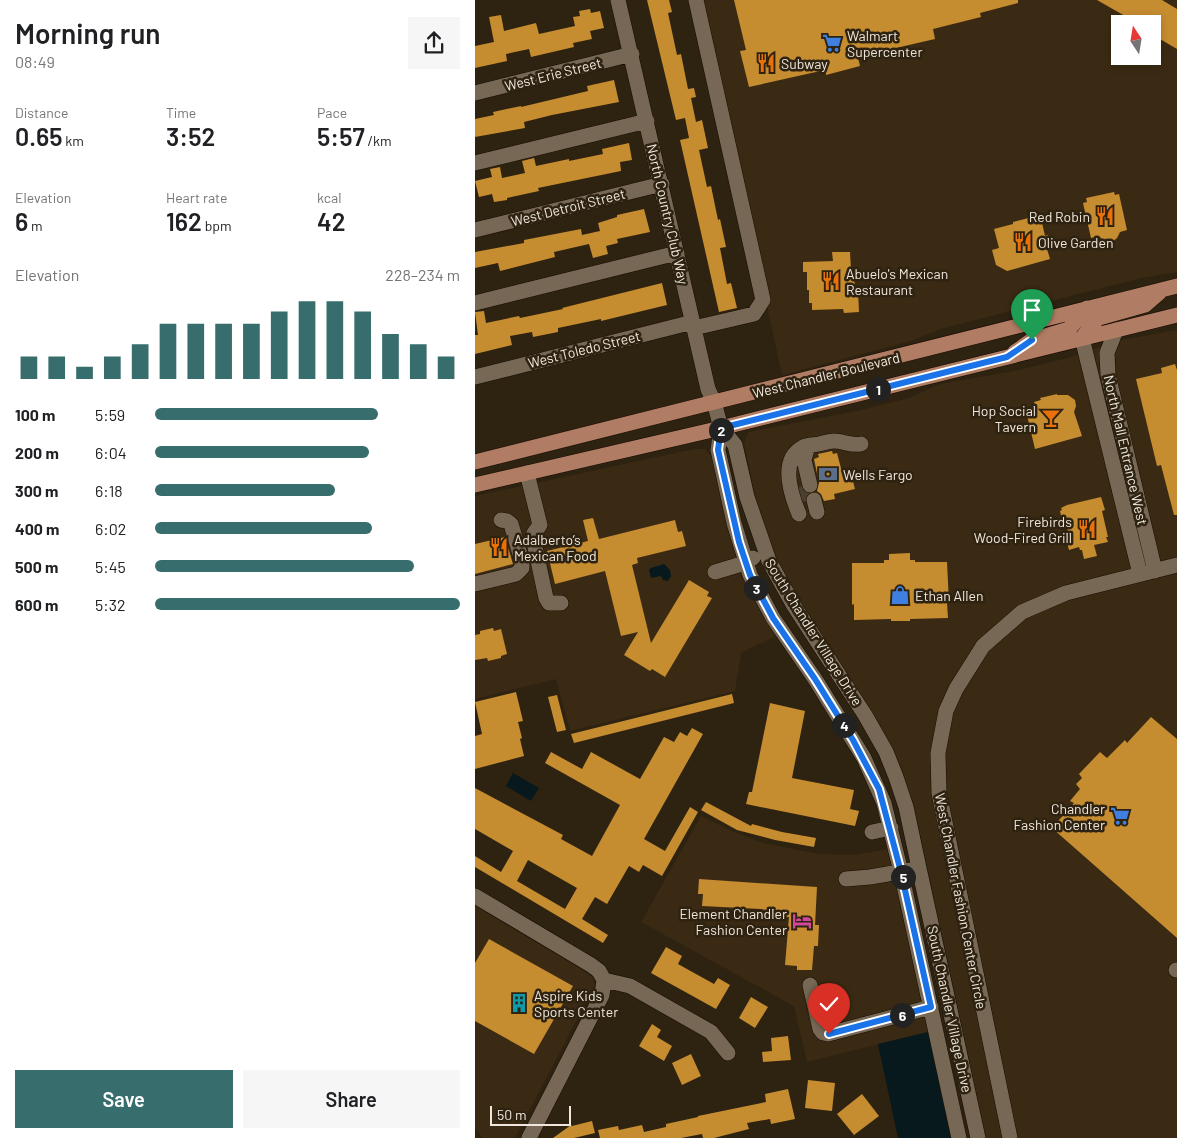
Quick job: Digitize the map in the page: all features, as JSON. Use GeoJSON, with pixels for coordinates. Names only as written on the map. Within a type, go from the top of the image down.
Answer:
{"type":"FeatureCollection","features":[{"type":"Feature","properties":{"kind":"main road","name":"West Chandler Boulevard"},"geometry":{"type":"LineString","coordinates":[[475,462],[1170,288]]}},
{"type":"Feature","properties":{"kind":"main road"},"geometry":{"type":"LineString","coordinates":[[1082,338],[1099,318],[1145,305],[1170,288]]}},
{"type":"Feature","properties":{"kind":"main road"},"geometry":{"type":"LineString","coordinates":[[1007,357],[1032,340],[1069,329],[1087,308]]}},
{"type":"Feature","properties":{"kind":"main road","name":"West Chandler Boulevard"},"geometry":{"type":"LineString","coordinates":[[475,485],[721,428],[1177,315]]}},
{"type":"Feature","properties":{"kind":"street","name":"North Country Club Way"},"geometry":{"type":"LineString","coordinates":[[618,0],[693,325],[721,428]]}},
{"type":"Feature","properties":{"kind":"street","name":"West Toledo Street"},"geometry":{"type":"LineString","coordinates":[[475,377],[693,325],[754,314],[763,300],[696,0]]}},
{"type":"Feature","properties":{"kind":"street","name":"West Erie Street"},"geometry":{"type":"LineString","coordinates":[[475,93],[632,54]]}},
{"type":"Feature","properties":{"kind":"street"},"geometry":{"type":"LineString","coordinates":[[475,163],[647,121]]}},
{"type":"Feature","properties":{"kind":"street","name":"West Detroit Street"},"geometry":{"type":"LineString","coordinates":[[475,230],[662,184]]}},
{"type":"Feature","properties":{"kind":"street"},"geometry":{"type":"LineString","coordinates":[[475,303],[677,253]]}},
{"type":"Feature","properties":{"kind":"street","name":"North Mall Entrance West"},"geometry":{"type":"LineString","coordinates":[[1116,330],[1107,353],[1108,375],[1155,571]]}},
{"type":"Feature","properties":{"kind":"street","name":"North Mall Entrance West"},"geometry":{"type":"LineString","coordinates":[[1082,338],[1140,574]]}},
{"type":"Feature","properties":{"kind":"street","name":"South Chandler Village Drive"},"geometry":{"type":"LineString","coordinates":[[721,428],[735,444],[747,497],[764,550],[781,584],[850,690],[883,746],[901,790],[978,1138]]}},
{"type":"Feature","properties":{"kind":"street","name":"South Chandler Village Drive"},"geometry":{"type":"LineString","coordinates":[[721,428],[718,450],[745,563],[763,602],[821,687],[879,789],[891,828],[959,1138]]}},
{"type":"Feature","properties":{"kind":"street"},"geometry":{"type":"LineString","coordinates":[[801,450],[804,460],[808,501],[791,491],[788,467],[790,461],[801,450],[833,441],[854,445],[861,444]]}},
{"type":"Feature","properties":{"kind":"street"},"geometry":{"type":"LineString","coordinates":[[527,473],[540,525],[534,533],[534,545],[547,598],[549,602],[561,603]]}},
{"type":"Feature","properties":{"kind":"street"},"geometry":{"type":"LineString","coordinates":[[475,584],[516,574],[522,568],[522,561],[511,524],[501,520]]}},
{"type":"Feature","properties":{"kind":"street"},"geometry":{"type":"LineString","coordinates":[[715,572],[745,563],[764,550]]}},
{"type":"Feature","properties":{"kind":"street","name":"West Chandler Fashion Center Circle"},"geometry":{"type":"LineString","coordinates":[[1010,1138],[939,793],[938,753],[946,712],[956,689],[983,646],[1022,612],[1066,593],[1177,565]]}},
{"type":"Feature","properties":{"kind":"street"},"geometry":{"type":"LineString","coordinates":[[872,832],[891,828]]}},
{"type":"Feature","properties":{"kind":"street"},"geometry":{"type":"LineString","coordinates":[[846,878],[901,872],[919,868]]}},
{"type":"Feature","properties":{"kind":"street"},"geometry":{"type":"LineString","coordinates":[[475,896],[591,965],[599,971],[604,980],[602,995],[529,1138]]}},
{"type":"Feature","properties":{"kind":"street"},"geometry":{"type":"LineString","coordinates":[[604,980],[630,986],[711,1032],[728,1053]]}},
{"type":"Feature","properties":{"kind":"street"},"geometry":{"type":"LineString","coordinates":[[810,985],[820,1029],[823,1033],[829,1034],[931,1007]]}},
{"type":"Feature","properties":{"kind":"shaded area"},"geometry":{"type":"Polygon","coordinates":[[[701,0],[1177,0],[1177,272],[1142,278],[944,328],[911,341],[782,375],[701,0]]]}},
{"type":"Feature","properties":{"kind":"shaded area","name":"Chandler Fashion Center"},"geometry":{"type":"Polygon","coordinates":[[[1177,330],[1177,1138],[986,1138],[918,825],[899,762],[877,720],[790,586],[776,558],[757,504],[744,443],[749,432],[857,411],[909,398],[940,384],[1014,371],[1068,358],[1121,340],[1177,330]]]}},
{"type":"Feature","properties":{"kind":"shaded area"},"geometry":{"type":"Polygon","coordinates":[[[694,449],[705,449],[713,458],[725,518],[741,576],[776,636],[741,653],[735,691],[570,731],[556,679],[475,699],[475,496],[694,449]]]}},
{"type":"Feature","properties":{"kind":"shaded area"},"geometry":{"type":"Polygon","coordinates":[[[664,564],[670,570],[671,576],[668,581],[663,580],[661,576],[651,578],[649,570],[664,564]]]}},
{"type":"Feature","properties":{"kind":"shaded area"},"geometry":{"type":"Polygon","coordinates":[[[513,773],[539,788],[531,801],[506,786],[513,773]]]}},
{"type":"Feature","properties":{"kind":"shaded area"},"geometry":{"type":"Polygon","coordinates":[[[701,816],[763,843],[819,854],[853,855],[890,849],[928,1032],[807,1062],[794,1006],[641,922],[701,816]]]}},
{"type":"Feature","properties":{"kind":"shaded area"},"geometry":{"type":"Polygon","coordinates":[[[475,906],[581,969],[593,978],[595,985],[515,1138],[483,1138],[475,1128],[475,906]]]}},
{"type":"Feature","properties":{"kind":"shaded area"},"geometry":{"type":"Polygon","coordinates":[[[928,1032],[951,1138],[898,1138],[878,1044],[928,1032]]]}},
{"type":"Feature","properties":{"kind":"building"},"geometry":{"type":"Polygon","coordinates":[[[647,0],[669,0],[672,12],[668,13],[677,55],[681,54],[688,89],[694,88],[696,97],[691,98],[696,122],[702,120],[708,148],[699,150],[707,187],[711,186],[718,220],[720,219],[726,247],[720,248],[727,284],[731,283],[737,308],[719,312],[680,140],[689,138],[685,118],[676,120],[647,0]]]}},
{"type":"Feature","properties":{"kind":"building","name":"Walmart Supercenter"},"geometry":{"type":"Polygon","coordinates":[[[734,0],[1018,0],[1018,3],[980,13],[981,17],[933,29],[935,39],[858,58],[860,66],[826,75],[825,70],[749,87],[740,51],[746,50],[734,0]]]}},
{"type":"Feature","properties":{"kind":"building"},"geometry":{"type":"Polygon","coordinates":[[[1097,0],[1162,0],[1177,9],[1177,49],[1161,40],[1161,15],[1123,15],[1097,0]]]}},
{"type":"Feature","properties":{"kind":"building"},"geometry":{"type":"Polygon","coordinates":[[[590,9],[591,13],[600,11],[604,28],[590,31],[592,39],[573,43],[574,47],[531,57],[529,49],[506,54],[507,61],[475,68],[475,46],[494,42],[489,17],[501,15],[504,31],[536,23],[539,34],[575,26],[573,17],[580,16],[579,11],[590,9]]]}},
{"type":"Feature","properties":{"kind":"building"},"geometry":{"type":"Polygon","coordinates":[[[614,80],[619,102],[552,115],[524,122],[525,128],[475,137],[475,119],[494,115],[493,112],[588,91],[587,86],[614,80]]]}},
{"type":"Feature","properties":{"kind":"building"},"geometry":{"type":"Polygon","coordinates":[[[629,143],[632,160],[620,162],[621,171],[538,188],[539,191],[507,198],[507,200],[494,202],[492,194],[479,197],[475,181],[492,177],[490,169],[500,167],[502,178],[525,173],[522,161],[534,158],[536,166],[569,159],[569,161],[603,154],[602,149],[629,143]]]}},
{"type":"Feature","properties":{"kind":"building","name":"Red Robin"},"geometry":{"type":"Polygon","coordinates":[[[1114,192],[1115,195],[1119,194],[1127,230],[1120,232],[1112,242],[1105,242],[1099,236],[1091,238],[1083,203],[1087,202],[1086,198],[1114,192]]]}},
{"type":"Feature","properties":{"kind":"building"},"geometry":{"type":"Polygon","coordinates":[[[644,209],[650,232],[617,239],[618,243],[606,246],[608,254],[593,258],[589,244],[554,252],[555,257],[500,271],[498,263],[475,268],[475,252],[524,243],[524,240],[581,229],[582,235],[600,231],[598,223],[617,217],[617,215],[644,209]]]}},
{"type":"Feature","properties":{"kind":"building","name":"Olive Garden"},"geometry":{"type":"Polygon","coordinates":[[[1036,216],[1037,219],[1041,218],[1045,236],[1048,235],[1051,249],[1047,249],[1050,259],[1007,271],[996,265],[992,250],[999,248],[994,229],[1036,216]]]}},
{"type":"Feature","properties":{"kind":"building","name":"Abuelo's Mexican Restaurant"},"geometry":{"type":"Polygon","coordinates":[[[832,252],[850,252],[851,270],[854,270],[855,290],[858,290],[859,312],[844,313],[843,309],[812,310],[812,303],[809,303],[809,290],[807,290],[807,272],[803,272],[803,262],[833,261],[832,252]]]}},
{"type":"Feature","properties":{"kind":"building"},"geometry":{"type":"Polygon","coordinates":[[[662,283],[667,305],[601,321],[601,319],[558,328],[558,332],[533,337],[532,332],[510,336],[512,345],[475,354],[475,335],[478,335],[475,312],[484,311],[486,323],[519,316],[520,318],[563,309],[662,283]]]}},
{"type":"Feature","properties":{"kind":"building"},"geometry":{"type":"Polygon","coordinates":[[[1175,364],[1177,370],[1177,515],[1174,515],[1161,465],[1157,466],[1136,379],[1162,373],[1161,368],[1175,364]]]}},
{"type":"Feature","properties":{"kind":"building","name":"Hop Social Tavern"},"geometry":{"type":"Polygon","coordinates":[[[1057,394],[1068,395],[1075,400],[1074,412],[1082,436],[1035,449],[1026,411],[1036,409],[1034,402],[1041,400],[1040,398],[1057,394]]]}},
{"type":"Feature","properties":{"kind":"building"},"geometry":{"type":"Polygon","coordinates":[[[832,451],[833,454],[837,453],[843,476],[851,474],[855,489],[834,494],[835,499],[824,501],[821,494],[817,491],[819,483],[814,459],[819,457],[818,454],[832,451]]]}},
{"type":"Feature","properties":{"kind":"building","name":"Firebirds Wood-Fired Grill"},"geometry":{"type":"Polygon","coordinates":[[[1101,497],[1105,510],[1102,511],[1108,542],[1094,545],[1097,556],[1084,559],[1082,550],[1079,547],[1069,550],[1066,539],[1070,539],[1065,520],[1062,520],[1060,511],[1062,510],[1061,508],[1067,505],[1101,497]]]}},
{"type":"Feature","properties":{"kind":"building"},"geometry":{"type":"Polygon","coordinates":[[[593,518],[599,539],[675,520],[678,532],[682,531],[686,546],[637,558],[638,563],[632,565],[651,643],[689,580],[709,592],[707,596],[712,598],[665,677],[652,669],[650,671],[624,655],[638,632],[621,636],[605,571],[555,584],[547,551],[588,541],[583,520],[593,518]]]}},
{"type":"Feature","properties":{"kind":"building"},"geometry":{"type":"Polygon","coordinates":[[[505,537],[513,564],[475,574],[475,544],[505,537]]]}},
{"type":"Feature","properties":{"kind":"building","name":"Ethan Allen"},"geometry":{"type":"Polygon","coordinates":[[[910,553],[910,560],[915,560],[915,562],[947,562],[948,618],[910,619],[910,621],[891,621],[891,619],[854,620],[852,563],[884,563],[884,560],[889,560],[889,554],[910,553]]]}},
{"type":"Feature","properties":{"kind":"building"},"geometry":{"type":"Polygon","coordinates":[[[493,628],[494,631],[501,629],[507,654],[501,656],[501,658],[488,661],[487,658],[475,660],[475,635],[480,634],[480,631],[493,628]]]}},
{"type":"Feature","properties":{"kind":"building"},"geometry":{"type":"Polygon","coordinates":[[[516,692],[523,721],[518,722],[524,756],[475,769],[475,736],[482,734],[475,702],[516,692]]]}},
{"type":"Feature","properties":{"kind":"building"},"geometry":{"type":"Polygon","coordinates":[[[732,694],[734,703],[574,743],[571,734],[732,694]]]}},
{"type":"Feature","properties":{"kind":"building"},"geometry":{"type":"Polygon","coordinates":[[[557,695],[566,730],[557,732],[548,697],[557,695]]]}},
{"type":"Feature","properties":{"kind":"building"},"geometry":{"type":"Polygon","coordinates":[[[770,703],[805,711],[792,778],[854,790],[850,809],[859,811],[855,826],[746,804],[749,792],[752,792],[770,703]]]}},
{"type":"Feature","properties":{"kind":"building","name":"Chandler Fashion Center"},"geometry":{"type":"Polygon","coordinates":[[[1151,717],[1177,739],[1177,938],[1052,828],[1074,803],[1070,801],[1080,789],[1076,784],[1082,778],[1079,774],[1100,752],[1107,758],[1125,740],[1127,743],[1151,717]]]}},
{"type":"Feature","properties":{"kind":"building"},"geometry":{"type":"Polygon","coordinates":[[[692,728],[703,734],[644,839],[665,851],[690,807],[698,812],[662,876],[643,865],[639,872],[629,866],[607,904],[595,897],[582,919],[608,935],[603,943],[475,867],[475,856],[501,872],[513,851],[475,829],[475,788],[563,835],[561,839],[592,856],[620,805],[545,763],[551,752],[582,769],[591,752],[640,779],[664,737],[674,742],[680,732],[687,736],[692,728]],[[528,860],[517,881],[565,909],[577,888],[528,860]]]}},
{"type":"Feature","properties":{"kind":"building"},"geometry":{"type":"Polygon","coordinates":[[[706,802],[751,826],[752,824],[816,838],[814,847],[775,840],[737,830],[701,810],[706,802]]]}},
{"type":"Feature","properties":{"kind":"building","name":"Element Chandler Fashion Center"},"geometry":{"type":"Polygon","coordinates":[[[699,879],[817,887],[815,925],[819,925],[818,946],[814,946],[812,970],[797,970],[797,966],[785,965],[789,917],[770,917],[771,911],[761,909],[702,906],[703,894],[698,894],[699,879]]]}},
{"type":"Feature","properties":{"kind":"building","name":"Aspire Kids Sports Center"},"geometry":{"type":"Polygon","coordinates":[[[489,939],[573,986],[534,1054],[475,1021],[475,963],[489,939]]]}},
{"type":"Feature","properties":{"kind":"building"},"geometry":{"type":"Polygon","coordinates":[[[666,947],[682,956],[678,964],[714,984],[718,978],[730,985],[716,1009],[651,973],[666,947]]]}},
{"type":"Feature","properties":{"kind":"building"},"geometry":{"type":"Polygon","coordinates":[[[751,997],[768,1007],[755,1028],[739,1018],[751,997]]]}},
{"type":"Feature","properties":{"kind":"building"},"geometry":{"type":"Polygon","coordinates":[[[652,1024],[661,1030],[657,1037],[672,1046],[664,1061],[639,1046],[652,1024]]]}},
{"type":"Feature","properties":{"kind":"building"},"geometry":{"type":"Polygon","coordinates":[[[788,1036],[791,1060],[763,1062],[762,1052],[772,1051],[771,1038],[788,1036]]]}},
{"type":"Feature","properties":{"kind":"building"},"geometry":{"type":"Polygon","coordinates":[[[691,1054],[701,1076],[682,1085],[672,1063],[691,1054]]]}},
{"type":"Feature","properties":{"kind":"building"},"geometry":{"type":"Polygon","coordinates":[[[808,1080],[835,1083],[832,1111],[805,1108],[808,1080]]]}},
{"type":"Feature","properties":{"kind":"building"},"geometry":{"type":"Polygon","coordinates":[[[788,1089],[795,1119],[771,1124],[770,1119],[747,1123],[749,1129],[714,1138],[703,1138],[702,1134],[681,1138],[600,1138],[598,1130],[618,1126],[619,1130],[642,1125],[644,1132],[698,1116],[766,1102],[765,1094],[788,1089]]]}},
{"type":"Feature","properties":{"kind":"building"},"geometry":{"type":"Polygon","coordinates":[[[862,1094],[879,1116],[854,1135],[837,1114],[862,1094]]]}},
{"type":"Feature","properties":{"kind":"building"},"geometry":{"type":"Polygon","coordinates":[[[592,1121],[595,1133],[574,1138],[553,1138],[571,1125],[592,1121]]]}},
{"type":"Feature","properties":{"kind":"tunnel"},"geometry":{"type":"LineString","coordinates":[[800,487],[803,502]]}},
{"type":"Feature","properties":{"kind":"place","name":"Walmart Supercenter"},"geometry":{"type":"Point","coordinates":[832,43]}},
{"type":"Feature","properties":{"kind":"place","name":"Subway"},"geometry":{"type":"Point","coordinates":[766,63]}},
{"type":"Feature","properties":{"kind":"place","name":"Red Robin"},"geometry":{"type":"Point","coordinates":[1105,216]}},
{"type":"Feature","properties":{"kind":"place","name":"Olive Garden"},"geometry":{"type":"Point","coordinates":[1023,242]}},
{"type":"Feature","properties":{"kind":"place","name":"Abuelo's Mexican Restaurant"},"geometry":{"type":"Point","coordinates":[831,281]}},
{"type":"Feature","properties":{"kind":"place","name":"Hop Social Tavern"},"geometry":{"type":"Point","coordinates":[1051,418]}},
{"type":"Feature","properties":{"kind":"place","name":"Wells Fargo"},"geometry":{"type":"Point","coordinates":[828,474]}},
{"type":"Feature","properties":{"kind":"place","name":"Firebirds Wood-Fired Grill"},"geometry":{"type":"Point","coordinates":[1087,529]}},
{"type":"Feature","properties":{"kind":"place","name":"Adalberto’s Mexican Food"},"geometry":{"type":"Point","coordinates":[499,547]}},
{"type":"Feature","properties":{"kind":"place","name":"Ethan Allen"},"geometry":{"type":"Point","coordinates":[900,595]}},
{"type":"Feature","properties":{"kind":"place","name":"Chandler Fashion Center"},"geometry":{"type":"Point","coordinates":[1120,816]}},
{"type":"Feature","properties":{"kind":"place","name":"Element Chandler Fashion Center"},"geometry":{"type":"Point","coordinates":[802,921]}},
{"type":"Feature","properties":{"kind":"place","name":"Aspire Kids Sports Center"},"geometry":{"type":"Point","coordinates":[519,1003]}},
{"type":"Feature","properties":{"kind":"route"},"geometry":{"type":"LineString","coordinates":[[829,1034],[931,1007],[891,828],[879,789],[831,703],[773,618],[750,575],[734,523],[718,450],[721,428],[1007,357],[1032,340]]}}]}
